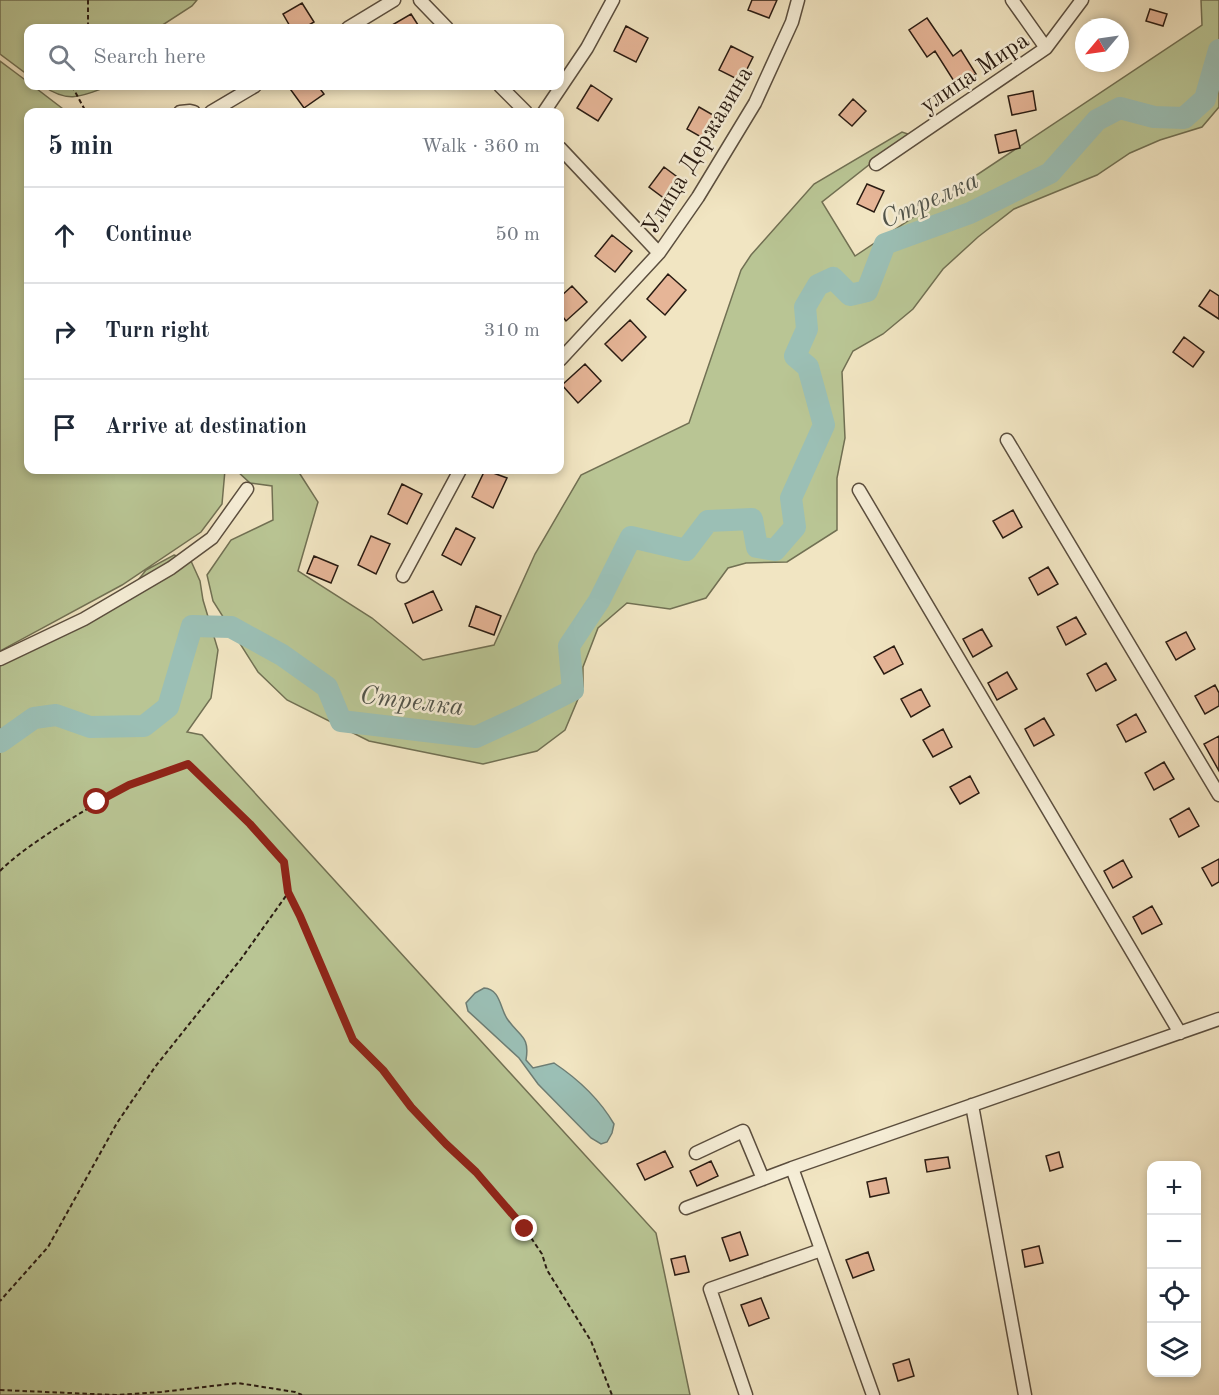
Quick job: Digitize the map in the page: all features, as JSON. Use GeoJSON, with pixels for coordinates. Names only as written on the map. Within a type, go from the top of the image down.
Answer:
{"type":"FeatureCollection","features":[{"type":"Feature","properties":{"kind":"street"},"geometry":{"type":"LineString","coordinates":[[355,24],[394,0]]}},
{"type":"Feature","properties":{"kind":"street"},"geometry":{"type":"LineString","coordinates":[[420,0],[443,24]]}},
{"type":"Feature","properties":{"kind":"street"},"geometry":{"type":"LineString","coordinates":[[564,82],[587,48],[613,0]]}},
{"type":"Feature","properties":{"kind":"street","name":"Улица Державина"},"geometry":{"type":"LineString","coordinates":[[564,356],[659,253],[698,197],[755,103],[792,22],[798,0]]}},
{"type":"Feature","properties":{"kind":"street"},"geometry":{"type":"LineString","coordinates":[[1012,0],[1046,48]]}},
{"type":"Feature","properties":{"kind":"street","name":"улица Мира"},"geometry":{"type":"LineString","coordinates":[[876,164],[1046,48],[1082,0]]}},
{"type":"Feature","properties":{"kind":"street"},"geometry":{"type":"LineString","coordinates":[[218,108],[248,90]]}},
{"type":"Feature","properties":{"kind":"street"},"geometry":{"type":"LineString","coordinates":[[504,90],[522,108]]}},
{"type":"Feature","properties":{"kind":"street"},"geometry":{"type":"LineString","coordinates":[[547,108],[559,90]]}},
{"type":"Feature","properties":{"kind":"street"},"geometry":{"type":"LineString","coordinates":[[564,152],[659,253]]}},
{"type":"Feature","properties":{"kind":"street"},"geometry":{"type":"LineString","coordinates":[[1007,440],[1219,795]]}},
{"type":"Feature","properties":{"kind":"street"},"geometry":{"type":"LineString","coordinates":[[404,576],[458,474]]}},
{"type":"Feature","properties":{"kind":"street"},"geometry":{"type":"LineString","coordinates":[[0,659],[84,619],[171,568],[212,538],[247,489]]}},
{"type":"Feature","properties":{"kind":"street"},"geometry":{"type":"LineString","coordinates":[[859,490],[1180,1033]]}},
{"type":"Feature","properties":{"kind":"street"},"geometry":{"type":"LineString","coordinates":[[686,1208],[792,1168],[1219,1019]]}},
{"type":"Feature","properties":{"kind":"street"},"geometry":{"type":"LineString","coordinates":[[972,1105],[1025,1395]]}},
{"type":"Feature","properties":{"kind":"street"},"geometry":{"type":"LineString","coordinates":[[696,1153],[743,1131],[763,1179]]}},
{"type":"Feature","properties":{"kind":"street"},"geometry":{"type":"LineString","coordinates":[[792,1168],[873,1395]]}},
{"type":"Feature","properties":{"kind":"street"},"geometry":{"type":"LineString","coordinates":[[746,1395],[710,1289],[821,1250]]}},
{"type":"Feature","properties":{"kind":"path"},"geometry":{"type":"LineString","coordinates":[[88,0],[88,24]]}},
{"type":"Feature","properties":{"kind":"path"},"geometry":{"type":"LineString","coordinates":[[74,90],[84,108]]}},
{"type":"Feature","properties":{"kind":"path"},"geometry":{"type":"LineString","coordinates":[[0,871],[15,856],[97,802],[129,785],[188,764],[250,824],[284,862],[288,892],[353,1040],[383,1070],[418,1114],[476,1172],[525,1229],[542,1254],[547,1270],[591,1341],[612,1395]]}},
{"type":"Feature","properties":{"kind":"path"},"geometry":{"type":"LineString","coordinates":[[0,1301],[48,1247],[117,1123],[142,1085],[241,959],[288,892]]}},
{"type":"Feature","properties":{"kind":"path"},"geometry":{"type":"LineString","coordinates":[[0,1390],[116,1395],[238,1383],[296,1392],[302,1395]]}},
{"type":"Feature","properties":{"kind":"green space"},"geometry":{"type":"Polygon","coordinates":[[[0,0],[197,0],[192,6],[164,24],[24,24],[24,72],[0,54],[0,0]]]}},
{"type":"Feature","properties":{"kind":"green space"},"geometry":{"type":"Polygon","coordinates":[[[1201,0],[1219,0],[1219,107],[1202,127],[1160,140],[1130,153],[1097,175],[1014,209],[978,237],[943,269],[913,309],[883,334],[853,351],[842,372],[845,438],[837,478],[837,530],[787,562],[746,563],[728,568],[706,598],[670,609],[627,603],[598,628],[583,667],[583,687],[565,730],[537,751],[483,764],[369,741],[287,700],[258,672],[213,601],[207,575],[231,540],[273,520],[272,486],[250,483],[240,474],[300,474],[318,502],[298,571],[372,618],[423,660],[494,645],[535,554],[581,475],[689,423],[741,270],[751,255],[814,184],[902,132],[908,134],[822,202],[855,256],[1202,25],[1201,0]]]}},
{"type":"Feature","properties":{"kind":"green space"},"geometry":{"type":"Polygon","coordinates":[[[0,61],[24,79],[24,90],[38,90],[62,108],[24,108],[24,474],[225,474],[222,504],[201,532],[122,585],[0,651],[0,61]]]}},
{"type":"Feature","properties":{"kind":"green space"},"geometry":{"type":"Polygon","coordinates":[[[49,90],[97,90],[76,97],[49,90]]]}},
{"type":"Feature","properties":{"kind":"green space"},"geometry":{"type":"Polygon","coordinates":[[[174,555],[191,561],[200,581],[203,600],[218,650],[211,698],[187,732],[202,735],[656,1233],[690,1395],[0,1395],[0,660],[135,584],[146,570],[174,555]]]}},
{"type":"Feature","properties":{"kind":"water"},"geometry":{"type":"Polygon","coordinates":[[[484,988],[494,992],[505,1016],[523,1037],[527,1046],[526,1060],[533,1068],[554,1063],[595,1098],[614,1124],[607,1142],[601,1144],[591,1138],[538,1084],[519,1058],[468,1011],[466,1003],[475,993],[484,988]]]}},
{"type":"Feature","properties":{"kind":"building"},"geometry":{"type":"Polygon","coordinates":[[[752,0],[777,0],[769,18],[748,10],[752,0]]]}},
{"type":"Feature","properties":{"kind":"building"},"geometry":{"type":"Polygon","coordinates":[[[302,3],[314,22],[289,24],[283,14],[302,3]]]}},
{"type":"Feature","properties":{"kind":"building"},"geometry":{"type":"Polygon","coordinates":[[[1150,9],[1167,14],[1163,26],[1146,21],[1150,9]]]}},
{"type":"Feature","properties":{"kind":"building"},"geometry":{"type":"Polygon","coordinates":[[[411,14],[417,24],[394,24],[411,14]]]}},
{"type":"Feature","properties":{"kind":"building"},"geometry":{"type":"Polygon","coordinates":[[[927,18],[953,56],[961,50],[976,74],[957,86],[935,51],[927,57],[909,30],[927,18]]]}},
{"type":"Feature","properties":{"kind":"building"},"geometry":{"type":"Polygon","coordinates":[[[626,26],[648,38],[636,62],[614,51],[626,26]]]}},
{"type":"Feature","properties":{"kind":"building"},"geometry":{"type":"Polygon","coordinates":[[[731,46],[753,57],[741,81],[719,70],[731,46]]]}},
{"type":"Feature","properties":{"kind":"building"},"geometry":{"type":"Polygon","coordinates":[[[591,85],[612,99],[598,121],[577,108],[591,85]]]}},
{"type":"Feature","properties":{"kind":"building"},"geometry":{"type":"Polygon","coordinates":[[[291,90],[321,90],[324,94],[304,108],[291,90]]]}},
{"type":"Feature","properties":{"kind":"building"},"geometry":{"type":"Polygon","coordinates":[[[1033,91],[1036,110],[1012,115],[1008,96],[1033,91]]]}},
{"type":"Feature","properties":{"kind":"building"},"geometry":{"type":"Polygon","coordinates":[[[853,99],[866,111],[852,126],[839,115],[853,99]]]}},
{"type":"Feature","properties":{"kind":"building"},"geometry":{"type":"Polygon","coordinates":[[[699,107],[720,119],[708,141],[687,129],[699,107]]]}},
{"type":"Feature","properties":{"kind":"building"},"geometry":{"type":"Polygon","coordinates":[[[1016,130],[1020,148],[999,153],[995,135],[1016,130]]]}},
{"type":"Feature","properties":{"kind":"building"},"geometry":{"type":"Polygon","coordinates":[[[664,167],[684,182],[669,202],[649,187],[664,167]]]}},
{"type":"Feature","properties":{"kind":"building"},"geometry":{"type":"Polygon","coordinates":[[[867,184],[884,191],[874,212],[857,204],[867,184]]]}},
{"type":"Feature","properties":{"kind":"building"},"geometry":{"type":"Polygon","coordinates":[[[612,235],[632,251],[615,272],[595,256],[612,235]]]}},
{"type":"Feature","properties":{"kind":"building"},"geometry":{"type":"Polygon","coordinates":[[[668,274],[686,290],[665,315],[647,299],[668,274]]]}},
{"type":"Feature","properties":{"kind":"building"},"geometry":{"type":"Polygon","coordinates":[[[572,286],[587,302],[566,321],[564,318],[564,293],[572,286]]]}},
{"type":"Feature","properties":{"kind":"building"},"geometry":{"type":"Polygon","coordinates":[[[1210,290],[1219,296],[1219,319],[1199,306],[1210,290]]]}},
{"type":"Feature","properties":{"kind":"building"},"geometry":{"type":"Polygon","coordinates":[[[630,320],[646,337],[622,361],[605,344],[630,320]]]}},
{"type":"Feature","properties":{"kind":"building"},"geometry":{"type":"Polygon","coordinates":[[[1184,337],[1204,352],[1193,367],[1173,352],[1184,337]]]}},
{"type":"Feature","properties":{"kind":"building"},"geometry":{"type":"Polygon","coordinates":[[[585,364],[601,381],[578,403],[564,387],[564,383],[585,364]]]}},
{"type":"Feature","properties":{"kind":"building"},"geometry":{"type":"Polygon","coordinates":[[[483,474],[496,474],[507,478],[493,508],[472,497],[483,474]]]}},
{"type":"Feature","properties":{"kind":"building"},"geometry":{"type":"Polygon","coordinates":[[[402,484],[422,494],[407,524],[388,514],[402,484]]]}},
{"type":"Feature","properties":{"kind":"building"},"geometry":{"type":"Polygon","coordinates":[[[1013,510],[1022,527],[1003,538],[993,521],[1013,510]]]}},
{"type":"Feature","properties":{"kind":"building"},"geometry":{"type":"Polygon","coordinates":[[[456,528],[475,538],[461,565],[442,555],[456,528]]]}},
{"type":"Feature","properties":{"kind":"building"},"geometry":{"type":"Polygon","coordinates":[[[371,536],[390,544],[376,574],[358,565],[371,536]]]}},
{"type":"Feature","properties":{"kind":"building"},"geometry":{"type":"Polygon","coordinates":[[[314,556],[338,566],[331,583],[307,573],[314,556]]]}},
{"type":"Feature","properties":{"kind":"building"},"geometry":{"type":"Polygon","coordinates":[[[1048,567],[1058,584],[1038,595],[1029,578],[1048,567]]]}},
{"type":"Feature","properties":{"kind":"building"},"geometry":{"type":"Polygon","coordinates":[[[433,591],[442,610],[413,623],[405,604],[433,591]]]}},
{"type":"Feature","properties":{"kind":"building"},"geometry":{"type":"Polygon","coordinates":[[[476,606],[501,616],[494,635],[469,626],[476,606]]]}},
{"type":"Feature","properties":{"kind":"building"},"geometry":{"type":"Polygon","coordinates":[[[1076,617],[1086,634],[1066,645],[1057,627],[1076,617]]]}},
{"type":"Feature","properties":{"kind":"building"},"geometry":{"type":"Polygon","coordinates":[[[982,629],[992,646],[973,657],[963,639],[982,629]]]}},
{"type":"Feature","properties":{"kind":"building"},"geometry":{"type":"Polygon","coordinates":[[[1186,632],[1195,649],[1176,660],[1166,642],[1186,632]]]}},
{"type":"Feature","properties":{"kind":"building"},"geometry":{"type":"Polygon","coordinates":[[[894,646],[903,664],[884,674],[874,657],[894,646]]]}},
{"type":"Feature","properties":{"kind":"building"},"geometry":{"type":"Polygon","coordinates":[[[1106,663],[1116,680],[1096,691],[1087,674],[1106,663]]]}},
{"type":"Feature","properties":{"kind":"building"},"geometry":{"type":"Polygon","coordinates":[[[1007,672],[1017,689],[997,700],[988,683],[1007,672]]]}},
{"type":"Feature","properties":{"kind":"building"},"geometry":{"type":"Polygon","coordinates":[[[1215,685],[1219,693],[1219,706],[1205,714],[1195,696],[1215,685]]]}},
{"type":"Feature","properties":{"kind":"building"},"geometry":{"type":"Polygon","coordinates":[[[921,689],[930,706],[911,717],[901,699],[921,689]]]}},
{"type":"Feature","properties":{"kind":"building"},"geometry":{"type":"Polygon","coordinates":[[[1136,714],[1146,732],[1126,742],[1117,725],[1136,714]]]}},
{"type":"Feature","properties":{"kind":"building"},"geometry":{"type":"Polygon","coordinates":[[[1044,718],[1054,735],[1034,746],[1025,729],[1044,718]]]}},
{"type":"Feature","properties":{"kind":"building"},"geometry":{"type":"Polygon","coordinates":[[[943,729],[952,747],[933,757],[923,740],[943,729]]]}},
{"type":"Feature","properties":{"kind":"building"},"geometry":{"type":"Polygon","coordinates":[[[1219,736],[1219,771],[1204,744],[1219,736]]]}},
{"type":"Feature","properties":{"kind":"building"},"geometry":{"type":"Polygon","coordinates":[[[1164,762],[1174,779],[1154,790],[1145,773],[1164,762]]]}},
{"type":"Feature","properties":{"kind":"building"},"geometry":{"type":"Polygon","coordinates":[[[970,776],[979,793],[960,804],[950,787],[970,776]]]}},
{"type":"Feature","properties":{"kind":"building"},"geometry":{"type":"Polygon","coordinates":[[[1189,808],[1199,826],[1179,837],[1170,819],[1189,808]]]}},
{"type":"Feature","properties":{"kind":"building"},"geometry":{"type":"Polygon","coordinates":[[[1219,859],[1219,882],[1212,886],[1202,868],[1219,859]]]}},
{"type":"Feature","properties":{"kind":"building"},"geometry":{"type":"Polygon","coordinates":[[[1123,860],[1132,877],[1113,888],[1104,871],[1123,860]]]}},
{"type":"Feature","properties":{"kind":"building"},"geometry":{"type":"Polygon","coordinates":[[[1152,906],[1162,924],[1142,934],[1133,917],[1152,906]]]}},
{"type":"Feature","properties":{"kind":"building"},"geometry":{"type":"Polygon","coordinates":[[[665,1151],[673,1167],[645,1180],[637,1164],[665,1151]]]}},
{"type":"Feature","properties":{"kind":"building"},"geometry":{"type":"Polygon","coordinates":[[[1059,1152],[1063,1167],[1050,1171],[1046,1156],[1059,1152]]]}},
{"type":"Feature","properties":{"kind":"building"},"geometry":{"type":"Polygon","coordinates":[[[948,1157],[950,1168],[927,1172],[925,1160],[948,1157]]]}},
{"type":"Feature","properties":{"kind":"building"},"geometry":{"type":"Polygon","coordinates":[[[711,1161],[718,1176],[697,1186],[690,1171],[711,1161]]]}},
{"type":"Feature","properties":{"kind":"building"},"geometry":{"type":"Polygon","coordinates":[[[886,1178],[889,1193],[870,1197],[867,1182],[886,1178]]]}},
{"type":"Feature","properties":{"kind":"building"},"geometry":{"type":"Polygon","coordinates":[[[740,1232],[748,1255],[730,1261],[722,1238],[740,1232]]]}},
{"type":"Feature","properties":{"kind":"building"},"geometry":{"type":"Polygon","coordinates":[[[1039,1246],[1043,1263],[1025,1267],[1022,1250],[1039,1246]]]}},
{"type":"Feature","properties":{"kind":"building"},"geometry":{"type":"Polygon","coordinates":[[[868,1252],[874,1270],[853,1278],[846,1260],[868,1252]]]}},
{"type":"Feature","properties":{"kind":"building"},"geometry":{"type":"Polygon","coordinates":[[[685,1256],[689,1272],[675,1275],[671,1259],[685,1256]]]}},
{"type":"Feature","properties":{"kind":"building"},"geometry":{"type":"Polygon","coordinates":[[[761,1298],[769,1318],[749,1326],[741,1305],[761,1298]]]}},
{"type":"Feature","properties":{"kind":"building"},"geometry":{"type":"Polygon","coordinates":[[[909,1359],[914,1376],[898,1381],[893,1364],[909,1359]]]}},
{"type":"Feature","properties":{"kind":"waterway","name":"Стрелка"},"geometry":{"type":"LineString","coordinates":[[0,742],[34,718],[56,715],[90,727],[144,726],[168,707],[192,626],[231,627],[282,655],[327,687],[341,721],[476,737],[573,690],[569,646],[599,601],[631,537],[686,550],[708,521],[752,519],[757,547],[775,550],[795,527],[791,498],[824,425],[808,367],[795,356],[807,329],[805,307],[818,285],[833,278],[850,295],[867,291],[885,244],[970,213],[1050,173],[1097,120],[1120,108],[1154,117],[1184,118],[1205,99],[1219,50]]}},
{"type":"Feature","properties":{"kind":"route"},"geometry":{"type":"LineString","coordinates":[[97,802],[129,785],[188,764],[250,824],[284,862],[288,892],[353,1040],[383,1070],[411,1107],[476,1172],[525,1229]]}}]}
